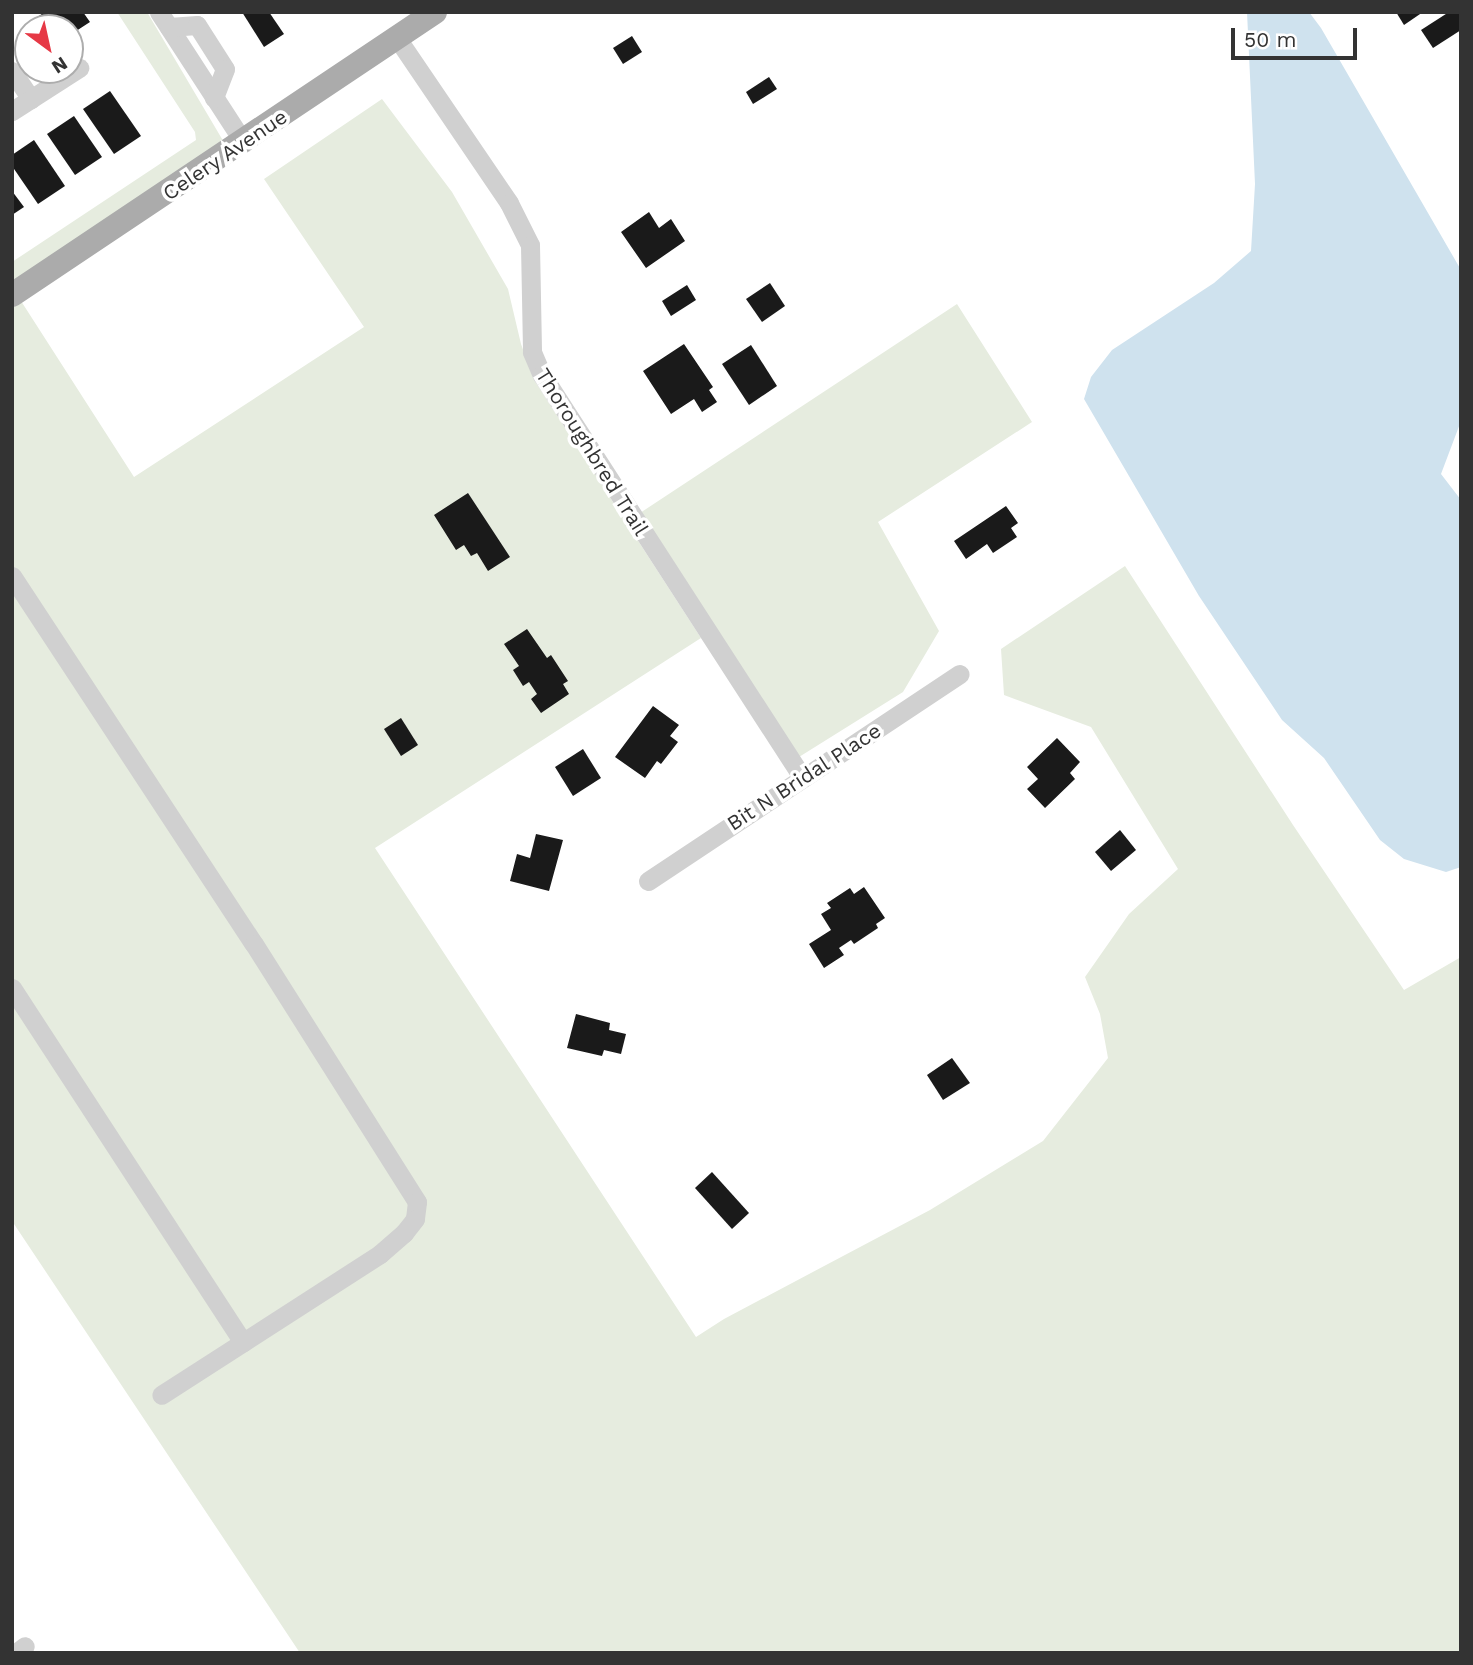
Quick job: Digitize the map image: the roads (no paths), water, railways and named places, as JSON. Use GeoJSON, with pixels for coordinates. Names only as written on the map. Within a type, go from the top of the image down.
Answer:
{"type":"FeatureCollection","features":[{"type":"Feature","properties":{"kind":"main road","name":"Celery Avenue"},"geometry":{"type":"LineString","coordinates":[[12,295],[244,143],[435,12]]}},
{"type":"Feature","properties":{"kind":"street"},"geometry":{"type":"LineString","coordinates":[[164,20],[244,143]]}},
{"type":"Feature","properties":{"kind":"street","name":"Thoroughbred Trail"},"geometry":{"type":"LineString","coordinates":[[397,38],[509,203],[530,244],[532,352],[541,375],[802,777]]}},
{"type":"Feature","properties":{"kind":"street"},"geometry":{"type":"LineString","coordinates":[[12,71],[31,99]]}},
{"type":"Feature","properties":{"kind":"street"},"geometry":{"type":"LineString","coordinates":[[12,111],[54,84]]}},
{"type":"Feature","properties":{"kind":"street"},"geometry":{"type":"LineString","coordinates":[[12,576],[254,944],[417,1202],[415,1219],[380,1254],[161,1395]]}},
{"type":"Feature","properties":{"kind":"street","name":"Bit N Bridal Place"},"geometry":{"type":"LineString","coordinates":[[648,881],[960,674]]}},
{"type":"Feature","properties":{"kind":"street"},"geometry":{"type":"LineString","coordinates":[[12,988],[243,1342]]}},
{"type":"Feature","properties":{"kind":"water"},"geometry":{"type":"Polygon","coordinates":[[[1247,12],[1309,12],[1321,28],[1461,270],[1461,421],[1441,474],[1461,500],[1461,867],[1446,872],[1404,859],[1380,840],[1324,758],[1282,720],[1199,596],[1084,399],[1091,377],[1112,350],[1214,283],[1251,251],[1255,184],[1247,12]]]}}]}
